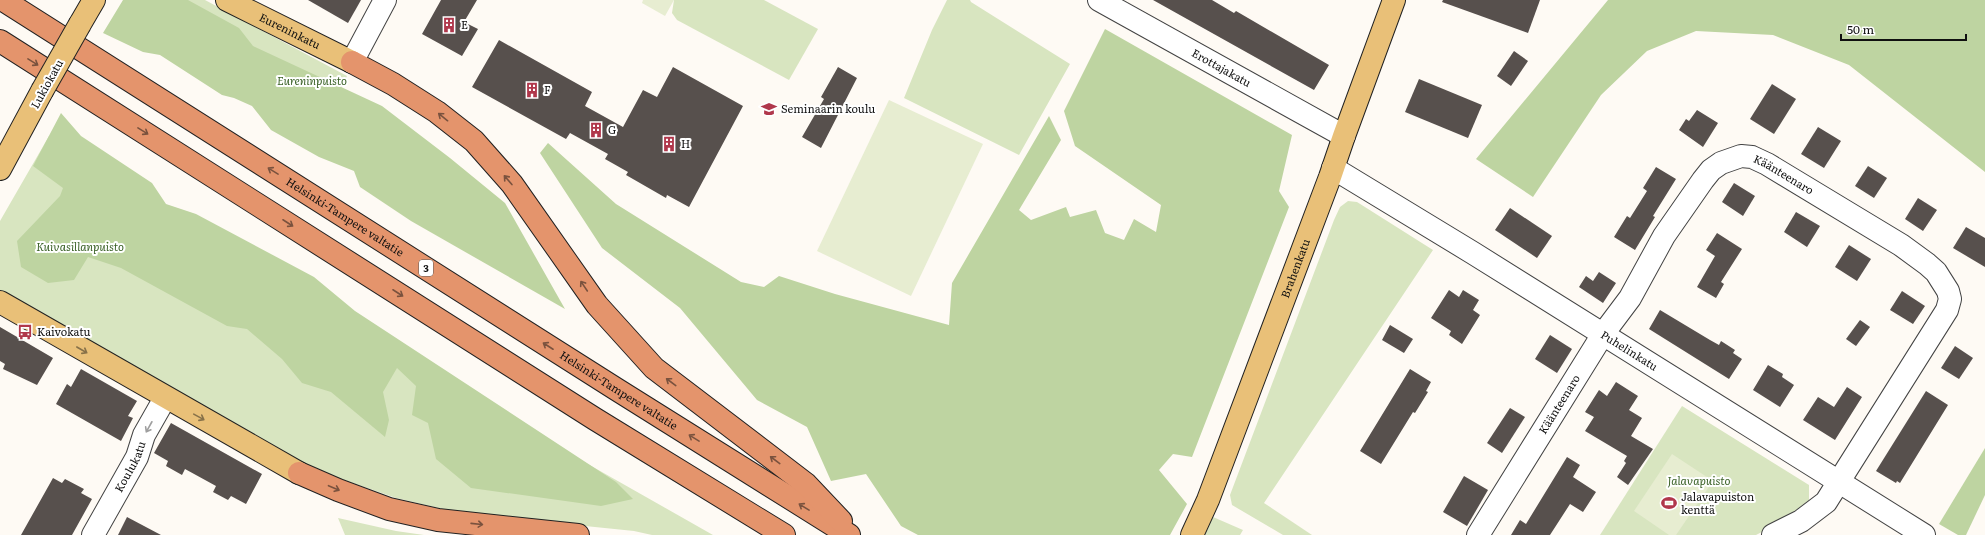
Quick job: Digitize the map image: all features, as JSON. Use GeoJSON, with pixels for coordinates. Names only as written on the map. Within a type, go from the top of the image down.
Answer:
{"type":"FeatureCollection","features":[{"type":"Feature","properties":{"kind":"highway","name":"Helsinki-Tampere valtatie"},"geometry":{"type":"LineString","coordinates":[[3,0],[609,385],[849,535]]}},
{"type":"Feature","properties":{"kind":"highway"},"geometry":{"type":"LineString","coordinates":[[0,41],[595,418],[784,535]]}},
{"type":"Feature","properties":{"kind":"highway"},"geometry":{"type":"LineString","coordinates":[[352,62],[393,84],[437,112],[474,141],[512,184],[597,305],[654,368],[806,484],[854,535]]}},
{"type":"Feature","properties":{"kind":"highway"},"geometry":{"type":"LineString","coordinates":[[298,473],[389,509],[438,520],[578,535]]}},
{"type":"Feature","properties":{"kind":"main road","name":"Lukiokatu"},"geometry":{"type":"LineString","coordinates":[[0,169],[42,91],[94,0]]}},
{"type":"Feature","properties":{"kind":"main road","name":"Eureninkatu"},"geometry":{"type":"LineString","coordinates":[[227,0],[352,62]]}},
{"type":"Feature","properties":{"kind":"main road","name":"Brahenkatu"},"geometry":{"type":"LineString","coordinates":[[1192,535],[1208,500],[1333,168],[1394,0]]}},
{"type":"Feature","properties":{"kind":"main road"},"geometry":{"type":"LineString","coordinates":[[0,302],[298,473]]}},
{"type":"Feature","properties":{"kind":"street"},"geometry":{"type":"LineString","coordinates":[[352,62],[385,0]]}},
{"type":"Feature","properties":{"kind":"street","name":"Erottajakatu"},"geometry":{"type":"LineString","coordinates":[[1099,0],[1344,136]]}},
{"type":"Feature","properties":{"kind":"street","name":"Käänteenaro"},"geometry":{"type":"LineString","coordinates":[[1478,535],[1603,334],[1630,298],[1664,236],[1711,170],[1721,163],[1741,156],[1752,158],[1767,164],[1901,246],[1927,264],[1944,282],[1950,299],[1947,310],[1826,502],[1815,512],[1772,535]]}},
{"type":"Feature","properties":{"kind":"street","name":"Puhelinkatu"},"geometry":{"type":"LineString","coordinates":[[1333,168],[1603,334],[1924,535]]}},
{"type":"Feature","properties":{"kind":"street","name":"Koulukatu"},"geometry":{"type":"LineString","coordinates":[[93,535],[137,457],[144,435],[165,398]]}},
{"type":"Feature","properties":{"kind":"green space","name":"Eureninpuisto"},"geometry":{"type":"Polygon","coordinates":[[[123,0],[205,0],[347,76],[327,114],[123,0]]]}},
{"type":"Feature","properties":{"kind":"green space"},"geometry":{"type":"Polygon","coordinates":[[[123,0],[188,0],[239,28],[253,46],[382,106],[450,158],[505,203],[565,309],[411,221],[360,187],[354,171],[319,157],[271,130],[252,106],[234,98],[222,95],[160,55],[143,52],[103,33],[123,0]]]}},
{"type":"Feature","properties":{"kind":"green space"},"geometry":{"type":"Polygon","coordinates":[[[643,0],[674,0],[665,16],[642,3],[643,0]]]}},
{"type":"Feature","properties":{"kind":"green space"},"geometry":{"type":"Polygon","coordinates":[[[674,0],[764,0],[818,29],[789,80],[677,20],[672,13],[674,0]]]}},
{"type":"Feature","properties":{"kind":"green space"},"geometry":{"type":"Polygon","coordinates":[[[947,0],[970,0],[1070,64],[1019,155],[904,98],[932,30],[947,0]]]}},
{"type":"Feature","properties":{"kind":"green space"},"geometry":{"type":"Polygon","coordinates":[[[1608,0],[1985,0],[1985,172],[1849,65],[1773,35],[1696,31],[1647,51],[1601,95],[1533,197],[1476,159],[1608,0]]]}},
{"type":"Feature","properties":{"kind":"green space"},"geometry":{"type":"Polygon","coordinates":[[[1105,29],[1292,135],[1279,191],[1289,207],[1192,457],[1173,454],[1159,470],[1187,504],[1170,535],[918,535],[901,526],[866,474],[831,481],[807,427],[757,400],[680,308],[602,248],[540,153],[548,143],[616,204],[741,282],[764,287],[779,276],[835,294],[949,325],[952,283],[1049,116],[1061,140],[1019,210],[1031,220],[1066,207],[1070,217],[1096,210],[1105,233],[1124,240],[1134,219],[1156,232],[1161,205],[1075,146],[1064,111],[1105,29]]]}},
{"type":"Feature","properties":{"kind":"green space"},"geometry":{"type":"Polygon","coordinates":[[[889,100],[983,144],[911,296],[817,251],[889,100]]]}},
{"type":"Feature","properties":{"kind":"green space"},"geometry":{"type":"Polygon","coordinates":[[[61,113],[81,136],[152,183],[166,204],[196,214],[314,277],[355,311],[616,482],[633,499],[601,506],[471,488],[436,459],[428,423],[412,415],[416,386],[397,368],[383,392],[389,420],[385,437],[331,392],[302,383],[282,359],[247,329],[227,326],[121,268],[88,257],[74,280],[48,283],[21,267],[17,241],[60,196],[63,188],[33,166],[61,113]]]}},
{"type":"Feature","properties":{"kind":"green space","name":"Kuivasillanpuisto"},"geometry":{"type":"Polygon","coordinates":[[[49,136],[491,409],[713,535],[652,535],[634,531],[443,509],[396,498],[294,461],[0,291],[0,221],[49,136]]]}},
{"type":"Feature","properties":{"kind":"green space"},"geometry":{"type":"Polygon","coordinates":[[[1348,201],[1357,202],[1433,250],[1264,503],[1312,535],[1283,535],[1232,505],[1230,495],[1334,220],[1340,207],[1348,201]]]}},
{"type":"Feature","properties":{"kind":"green space","name":"Jalavapuisto"},"geometry":{"type":"Polygon","coordinates":[[[1682,406],[1809,485],[1809,500],[1781,522],[1756,535],[1600,535],[1682,406]]]}},
{"type":"Feature","properties":{"kind":"green space"},"geometry":{"type":"Polygon","coordinates":[[[1985,448],[1985,495],[1966,535],[1958,535],[1939,524],[1985,448]]]}},
{"type":"Feature","properties":{"kind":"green space","name":"Jalavapuiston kenttä"},"geometry":{"type":"Polygon","coordinates":[[[1672,454],[1713,481],[1676,535],[1669,535],[1634,511],[1672,454]]]}},
{"type":"Feature","properties":{"kind":"green space"},"geometry":{"type":"Polygon","coordinates":[[[1213,517],[1243,530],[1240,535],[1205,535],[1213,517]]]}},
{"type":"Feature","properties":{"kind":"green space"},"geometry":{"type":"Polygon","coordinates":[[[338,518],[396,531],[424,535],[345,535],[338,518]]]}},
{"type":"Feature","properties":{"kind":"building"},"geometry":{"type":"Polygon","coordinates":[[[308,0],[361,0],[348,23],[308,0]]]}},
{"type":"Feature","properties":{"kind":"building","name":"E"},"geometry":{"type":"Polygon","coordinates":[[[441,0],[477,0],[464,22],[478,29],[462,56],[422,34],[441,0]]]}},
{"type":"Feature","properties":{"kind":"building"},"geometry":{"type":"Polygon","coordinates":[[[1153,0],[1212,0],[1234,13],[1236,11],[1329,65],[1314,90],[1153,0]]]}},
{"type":"Feature","properties":{"kind":"building"},"geometry":{"type":"Polygon","coordinates":[[[1443,0],[1540,0],[1528,33],[1442,2],[1443,0]]]}},
{"type":"Feature","properties":{"kind":"building"},"geometry":{"type":"Polygon","coordinates":[[[499,40],[592,92],[585,106],[623,127],[643,90],[657,97],[673,67],[743,106],[689,207],[667,195],[666,198],[626,175],[628,172],[605,159],[608,154],[570,133],[566,139],[472,87],[499,40]]]}},
{"type":"Feature","properties":{"kind":"building"},"geometry":{"type":"Polygon","coordinates":[[[1514,51],[1528,61],[1511,86],[1497,76],[1514,51]]]}},
{"type":"Feature","properties":{"kind":"building"},"geometry":{"type":"Polygon","coordinates":[[[838,67],[857,78],[821,148],[802,137],[824,99],[821,97],[838,67]]]}},
{"type":"Feature","properties":{"kind":"building"},"geometry":{"type":"Polygon","coordinates":[[[1419,79],[1482,105],[1468,138],[1405,112],[1419,79]]]}},
{"type":"Feature","properties":{"kind":"building"},"geometry":{"type":"Polygon","coordinates":[[[1772,84],[1796,99],[1774,134],[1750,119],[1772,84]]]}},
{"type":"Feature","properties":{"kind":"building"},"geometry":{"type":"Polygon","coordinates":[[[1697,110],[1718,123],[1703,147],[1679,130],[1686,119],[1689,121],[1697,110]]]}},
{"type":"Feature","properties":{"kind":"building"},"geometry":{"type":"Polygon","coordinates":[[[1818,127],[1841,141],[1824,168],[1801,154],[1818,127]]]}},
{"type":"Feature","properties":{"kind":"building"},"geometry":{"type":"Polygon","coordinates":[[[1868,166],[1887,178],[1874,198],[1855,186],[1868,166]]]}},
{"type":"Feature","properties":{"kind":"building"},"geometry":{"type":"Polygon","coordinates":[[[1656,167],[1676,179],[1653,216],[1655,217],[1635,250],[1614,237],[1627,216],[1630,218],[1647,191],[1643,188],[1656,167]]]}},
{"type":"Feature","properties":{"kind":"building"},"geometry":{"type":"Polygon","coordinates":[[[1734,183],[1755,196],[1743,216],[1722,202],[1734,183]]]}},
{"type":"Feature","properties":{"kind":"building"},"geometry":{"type":"Polygon","coordinates":[[[1918,198],[1937,210],[1923,231],[1905,219],[1918,198]]]}},
{"type":"Feature","properties":{"kind":"building"},"geometry":{"type":"Polygon","coordinates":[[[1510,208],[1552,236],[1537,258],[1495,230],[1510,208]]]}},
{"type":"Feature","properties":{"kind":"building"},"geometry":{"type":"Polygon","coordinates":[[[1796,212],[1820,226],[1807,247],[1784,232],[1796,212]]]}},
{"type":"Feature","properties":{"kind":"building"},"geometry":{"type":"Polygon","coordinates":[[[1966,227],[1985,238],[1985,267],[1953,248],[1966,227]]]}},
{"type":"Feature","properties":{"kind":"building"},"geometry":{"type":"Polygon","coordinates":[[[1717,233],[1742,249],[1721,282],[1724,284],[1716,298],[1697,287],[1715,256],[1706,250],[1717,233]]]}},
{"type":"Feature","properties":{"kind":"building"},"geometry":{"type":"Polygon","coordinates":[[[1849,245],[1871,259],[1857,281],[1835,267],[1849,245]]]}},
{"type":"Feature","properties":{"kind":"building"},"geometry":{"type":"Polygon","coordinates":[[[1599,272],[1616,283],[1603,303],[1579,287],[1586,276],[1593,281],[1599,272]]]}},
{"type":"Feature","properties":{"kind":"building"},"geometry":{"type":"Polygon","coordinates":[[[1449,290],[1459,297],[1463,290],[1479,300],[1473,310],[1480,315],[1462,344],[1449,335],[1451,331],[1431,318],[1449,290]]]}},
{"type":"Feature","properties":{"kind":"building"},"geometry":{"type":"Polygon","coordinates":[[[1902,291],[1925,306],[1913,324],[1890,310],[1902,291]]]}},
{"type":"Feature","properties":{"kind":"building"},"geometry":{"type":"Polygon","coordinates":[[[1660,310],[1719,345],[1721,341],[1735,350],[1733,353],[1742,359],[1729,379],[1649,329],[1660,310]]]}},
{"type":"Feature","properties":{"kind":"building"},"geometry":{"type":"Polygon","coordinates":[[[1860,320],[1870,327],[1856,346],[1846,339],[1860,320]]]}},
{"type":"Feature","properties":{"kind":"building"},"geometry":{"type":"Polygon","coordinates":[[[1390,325],[1413,339],[1404,353],[1382,340],[1390,325]]]}},
{"type":"Feature","properties":{"kind":"building"},"geometry":{"type":"Polygon","coordinates":[[[0,327],[53,358],[37,385],[3,369],[5,364],[0,361],[0,327]]]}},
{"type":"Feature","properties":{"kind":"building"},"geometry":{"type":"Polygon","coordinates":[[[1550,335],[1572,349],[1557,373],[1535,359],[1550,335]]]}},
{"type":"Feature","properties":{"kind":"building"},"geometry":{"type":"Polygon","coordinates":[[[1955,346],[1973,358],[1959,379],[1941,368],[1955,346]]]}},
{"type":"Feature","properties":{"kind":"building"},"geometry":{"type":"Polygon","coordinates":[[[1768,365],[1783,374],[1782,377],[1794,385],[1780,407],[1753,390],[1768,365]]]}},
{"type":"Feature","properties":{"kind":"building"},"geometry":{"type":"Polygon","coordinates":[[[81,369],[137,401],[128,416],[133,418],[121,441],[56,404],[67,384],[71,387],[81,369]]]}},
{"type":"Feature","properties":{"kind":"building"},"geometry":{"type":"Polygon","coordinates":[[[1410,369],[1431,382],[1426,391],[1428,392],[1415,413],[1413,412],[1381,464],[1360,451],[1410,369]]]}},
{"type":"Feature","properties":{"kind":"building"},"geometry":{"type":"Polygon","coordinates":[[[1616,382],[1638,396],[1629,410],[1642,418],[1631,436],[1653,449],[1628,485],[1617,477],[1626,463],[1624,461],[1627,456],[1585,431],[1594,417],[1585,412],[1599,390],[1607,396],[1616,382]]]}},
{"type":"Feature","properties":{"kind":"building"},"geometry":{"type":"Polygon","coordinates":[[[1847,387],[1862,397],[1835,440],[1803,420],[1818,397],[1834,407],[1847,387]]]}},
{"type":"Feature","properties":{"kind":"building"},"geometry":{"type":"Polygon","coordinates":[[[1926,391],[1948,405],[1900,483],[1897,481],[1896,483],[1876,471],[1926,391]]]}},
{"type":"Feature","properties":{"kind":"building"},"geometry":{"type":"Polygon","coordinates":[[[1510,408],[1525,417],[1502,453],[1487,443],[1510,408]]]}},
{"type":"Feature","properties":{"kind":"building"},"geometry":{"type":"Polygon","coordinates":[[[171,423],[262,474],[246,504],[231,496],[228,500],[213,492],[216,486],[185,469],[182,475],[166,466],[168,461],[154,453],[171,423]]]}},
{"type":"Feature","properties":{"kind":"building"},"geometry":{"type":"Polygon","coordinates":[[[1567,457],[1580,465],[1573,477],[1596,492],[1583,512],[1570,504],[1550,535],[1511,535],[1520,520],[1526,524],[1567,457]]]}},
{"type":"Feature","properties":{"kind":"building"},"geometry":{"type":"Polygon","coordinates":[[[1464,476],[1488,490],[1467,526],[1443,512],[1464,476]]]}},
{"type":"Feature","properties":{"kind":"building"},"geometry":{"type":"Polygon","coordinates":[[[53,478],[62,483],[65,479],[84,489],[81,493],[92,499],[72,535],[21,535],[53,478]]]}},
{"type":"Feature","properties":{"kind":"building"},"geometry":{"type":"Polygon","coordinates":[[[127,517],[161,535],[118,535],[127,517]]]}},
{"type":"Feature","properties":{"kind":"place","name":"E"},"geometry":{"type":"Point","coordinates":[449,25]}},
{"type":"Feature","properties":{"kind":"place","name":"F"},"geometry":{"type":"Point","coordinates":[532,90]}},
{"type":"Feature","properties":{"kind":"place","name":"Seminaarin koulu"},"geometry":{"type":"Point","coordinates":[769,109]}},
{"type":"Feature","properties":{"kind":"place","name":"G"},"geometry":{"type":"Point","coordinates":[596,130]}},
{"type":"Feature","properties":{"kind":"place","name":"H"},"geometry":{"type":"Point","coordinates":[669,144]}},
{"type":"Feature","properties":{"kind":"place","name":"Kaivokatu"},"geometry":{"type":"Point","coordinates":[25,332]}},
{"type":"Feature","properties":{"kind":"place","name":"Jalavapuiston kenttä"},"geometry":{"type":"Point","coordinates":[1669,503]}}]}
